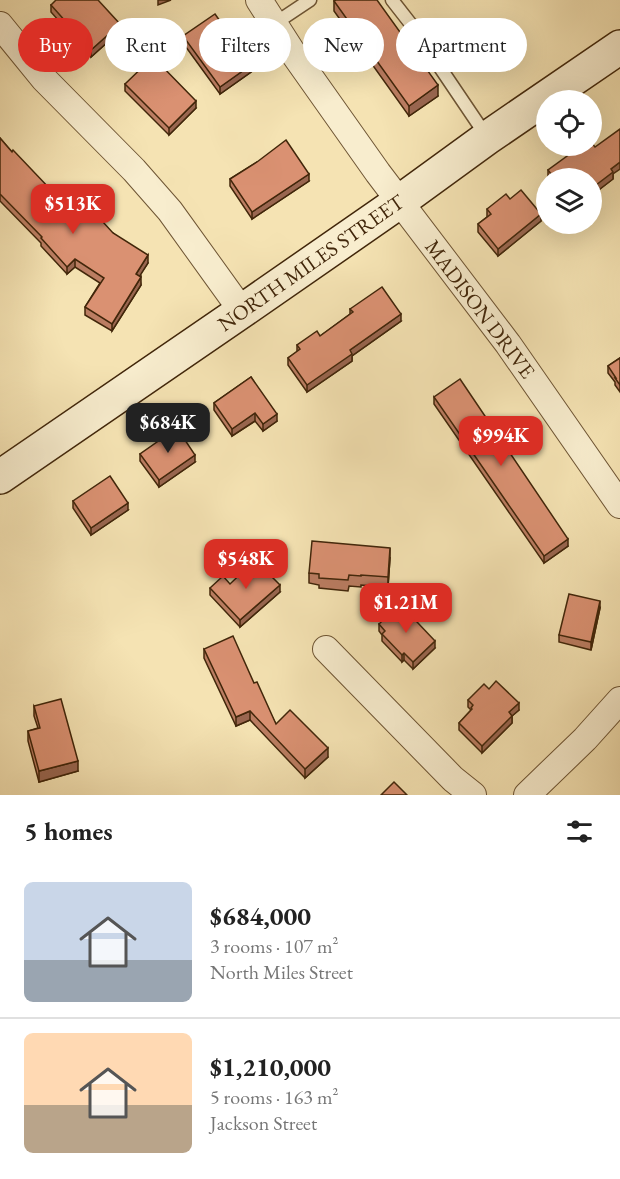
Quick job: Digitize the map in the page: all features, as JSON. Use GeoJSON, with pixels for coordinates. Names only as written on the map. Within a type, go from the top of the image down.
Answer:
{"type":"FeatureCollection","features":[{"type":"Feature","properties":{"kind":"main road","name":"NORTH MILES STREET"},"geometry":{"type":"LineString","coordinates":[[0,477],[620,47]]}},
{"type":"Feature","properties":{"kind":"street","name":"MADISON DRIVE"},"geometry":{"type":"LineString","coordinates":[[259,0],[270,18]]}},
{"type":"Feature","properties":{"kind":"street"},"geometry":{"type":"LineString","coordinates":[[0,26],[44,78],[171,210],[242,311]]}},
{"type":"Feature","properties":{"kind":"street","name":"MADISON DRIVE"},"geometry":{"type":"LineString","coordinates":[[291,48],[399,202],[508,344],[620,505]]}},
{"type":"Feature","properties":{"kind":"street"},"geometry":{"type":"LineString","coordinates":[[326,649],[453,779],[472,795]]}},
{"type":"Feature","properties":{"kind":"street"},"geometry":{"type":"LineString","coordinates":[[527,795],[585,739],[620,700]]}},
{"type":"Feature","properties":{"kind":"lane"},"geometry":{"type":"LineString","coordinates":[[283,18],[310,0]]}},
{"type":"Feature","properties":{"kind":"lane"},"geometry":{"type":"LineString","coordinates":[[392,0],[488,138]]}},
{"type":"Feature","properties":{"kind":"building"},"geometry":{"type":"Polygon","coordinates":[[[56,0],[98,0],[114,18],[105,18],[105,37],[93,48],[93,18],[63,18],[51,5],[56,0]]]}},
{"type":"Feature","properties":{"kind":"building"},"geometry":{"type":"Polygon","coordinates":[[[377,0],[396,26],[396,72],[429,72],[438,85],[409,106],[384,71],[384,18],[346,18],[334,1],[377,0]]]}},
{"type":"Feature","properties":{"kind":"building"},"geometry":{"type":"Polygon","coordinates":[[[199,25],[199,58],[187,42],[187,33],[199,25]]]}},
{"type":"Feature","properties":{"kind":"building"},"geometry":{"type":"Polygon","coordinates":[[[137,72],[168,72],[196,101],[169,128],[125,84],[137,72]]]}},
{"type":"Feature","properties":{"kind":"building"},"geometry":{"type":"Polygon","coordinates":[[[209,72],[241,72],[220,87],[209,72]]]}},
{"type":"Feature","properties":{"kind":"building"},"geometry":{"type":"Polygon","coordinates":[[[620,129],[620,162],[611,169],[613,172],[602,180],[602,168],[551,168],[567,156],[602,156],[602,142],[620,129]]]}},
{"type":"Feature","properties":{"kind":"building"},"geometry":{"type":"Polygon","coordinates":[[[0,138],[71,211],[83,200],[113,233],[148,255],[136,274],[141,277],[112,324],[85,307],[104,278],[75,259],[67,267],[42,237],[0,194],[0,138]]]}},
{"type":"Feature","properties":{"kind":"building"},"geometry":{"type":"Polygon","coordinates":[[[286,140],[309,174],[252,212],[230,179],[286,140]]]}},
{"type":"Feature","properties":{"kind":"building"},"geometry":{"type":"Polygon","coordinates":[[[521,190],[536,208],[536,218],[498,249],[478,224],[491,214],[487,209],[506,194],[510,199],[521,190]]]}},
{"type":"Feature","properties":{"kind":"building"},"geometry":{"type":"Polygon","coordinates":[[[382,287],[401,314],[350,350],[352,354],[307,385],[288,358],[300,349],[297,345],[317,331],[320,336],[353,312],[350,309],[382,287]]]}},
{"type":"Feature","properties":{"kind":"building"},"geometry":{"type":"Polygon","coordinates":[[[620,358],[620,385],[608,366],[620,358]]]}},
{"type":"Feature","properties":{"kind":"building"},"geometry":{"type":"Polygon","coordinates":[[[251,377],[277,414],[263,424],[255,413],[232,429],[214,403],[251,377]]]}},
{"type":"Feature","properties":{"kind":"building"},"geometry":{"type":"Polygon","coordinates":[[[460,379],[568,539],[544,556],[434,397],[460,379]]]}},
{"type":"Feature","properties":{"kind":"building"},"geometry":{"type":"Polygon","coordinates":[[[177,428],[195,455],[159,480],[140,454],[177,428]]]}},
{"type":"Feature","properties":{"kind":"building"},"geometry":{"type":"Polygon","coordinates":[[[110,476],[128,503],[91,528],[73,501],[110,476]]]}},
{"type":"Feature","properties":{"kind":"building"},"geometry":{"type":"Polygon","coordinates":[[[312,541],[390,548],[388,577],[349,575],[348,580],[319,578],[319,574],[309,573],[312,541]]]}},
{"type":"Feature","properties":{"kind":"building"},"geometry":{"type":"Polygon","coordinates":[[[255,560],[280,585],[240,620],[210,588],[223,576],[230,584],[255,560]]]}},
{"type":"Feature","properties":{"kind":"building"},"geometry":{"type":"Polygon","coordinates":[[[569,594],[600,601],[591,642],[559,635],[569,594]]]}},
{"type":"Feature","properties":{"kind":"building"},"geometry":{"type":"Polygon","coordinates":[[[400,604],[435,641],[413,662],[404,653],[402,655],[382,634],[385,631],[379,624],[400,604]]]}},
{"type":"Feature","properties":{"kind":"building"},"geometry":{"type":"Polygon","coordinates":[[[233,636],[276,724],[290,710],[328,748],[305,769],[250,711],[236,717],[204,649],[233,636]]]}},
{"type":"Feature","properties":{"kind":"building"},"geometry":{"type":"Polygon","coordinates":[[[496,681],[519,703],[509,712],[512,716],[482,746],[459,723],[472,709],[473,705],[468,700],[484,684],[489,689],[496,681]]]}},
{"type":"Feature","properties":{"kind":"building"},"geometry":{"type":"Polygon","coordinates":[[[61,699],[78,761],[39,771],[28,731],[40,728],[34,706],[61,699]]]}},
{"type":"Feature","properties":{"kind":"building"},"geometry":{"type":"Polygon","coordinates":[[[394,782],[407,795],[381,795],[394,782]]]}}]}
